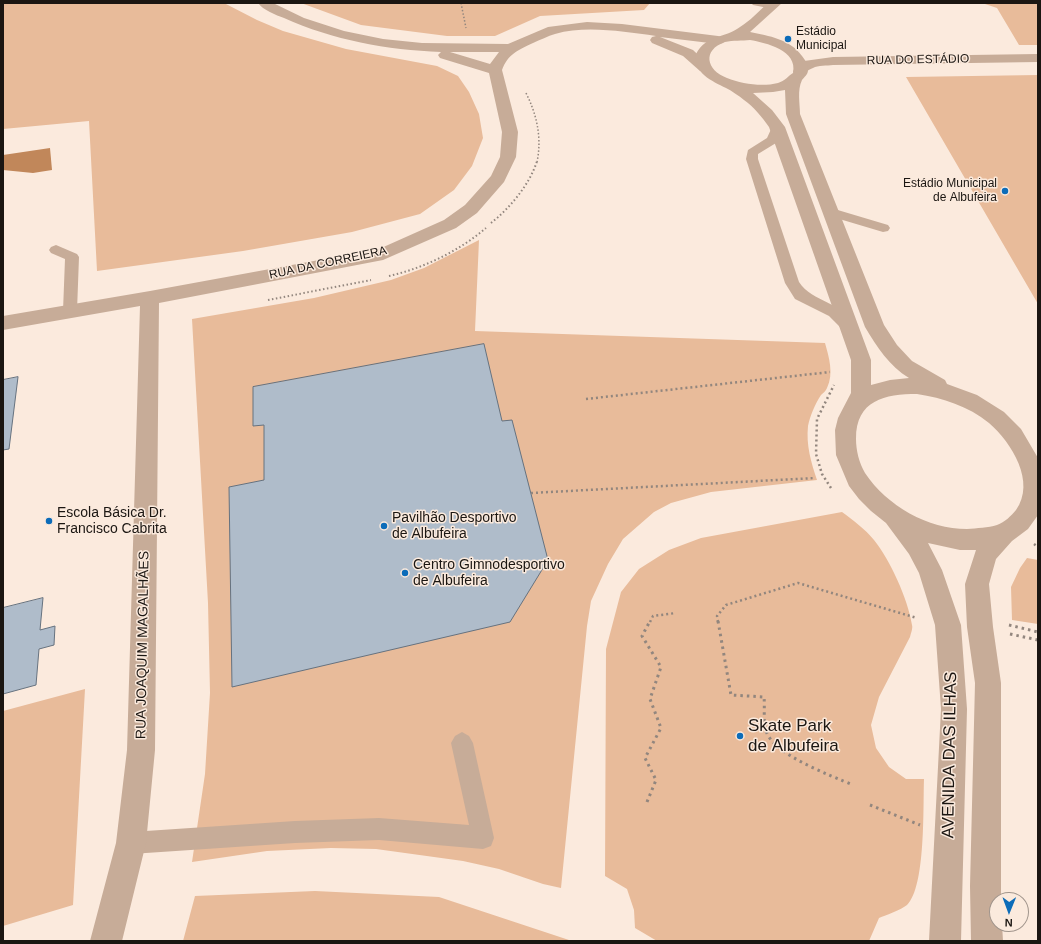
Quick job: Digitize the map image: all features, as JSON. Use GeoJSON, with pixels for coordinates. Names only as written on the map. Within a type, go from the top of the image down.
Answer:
{"type":"FeatureCollection","features":[{"type":"Feature","properties":{"kind":"street"},"geometry":{"type":"LineString","coordinates":[[264,3],[293,18],[317,27],[377,42],[421,47],[510,48],[553,30],[587,26],[622,28],[718,40]]}},
{"type":"Feature","properties":{"kind":"street"},"geometry":{"type":"LineString","coordinates":[[733,37],[772,7]]}},
{"type":"Feature","properties":{"kind":"street"},"geometry":{"type":"LineString","coordinates":[[728,83],[749,95],[760,104],[777,127],[861,360],[861,393],[848,418],[844,435],[846,456],[857,480],[872,498],[890,513],[915,527],[940,536],[969,539],[997,536],[1012,529],[1022,520],[1033,503],[1037,488],[1029,458],[1014,434],[979,405],[947,392],[904,366],[886,344],[875,327],[793,114],[792,90],[801,65],[795,54],[778,43],[769,33],[772,7]]}},
{"type":"Feature","properties":{"kind":"street","name":"RUA DO ESTÁDIO"},"geometry":{"type":"LineString","coordinates":[[622,28],[668,43],[688,53],[717,79],[755,89],[772,88],[791,82],[809,64],[833,61],[1038,58]]}},
{"type":"Feature","properties":{"kind":"street"},"geometry":{"type":"LineString","coordinates":[[705,68],[701,60],[702,54],[707,46],[718,40],[750,36],[778,43]]}},
{"type":"Feature","properties":{"kind":"street"},"geometry":{"type":"LineString","coordinates":[[421,47],[495,70],[499,60],[510,48]]}},
{"type":"Feature","properties":{"kind":"street","name":"RUA DA CORREIERA"},"geometry":{"type":"LineString","coordinates":[[3,323],[150,298],[383,254],[450,224],[471,209],[486,193],[498,178],[508,157],[510,132],[495,70]]}},
{"type":"Feature","properties":{"kind":"street","name":"RUA JOAQUIM MAGALHÃES"},"geometry":{"type":"LineString","coordinates":[[106,941],[131,843],[141,750],[150,298]]}},
{"type":"Feature","properties":{"kind":"street"},"geometry":{"type":"LineString","coordinates":[[848,418],[858,404],[869,396],[895,387],[917,386],[947,392]]}},
{"type":"Feature","properties":{"kind":"street","name":"AVENIDA DAS ILHAS"},"geometry":{"type":"LineString","coordinates":[[890,513],[917,546],[930,570],[948,625],[954,709],[945,941]]}},
{"type":"Feature","properties":{"kind":"street"},"geometry":{"type":"LineString","coordinates":[[987,941],[985,886],[988,683],[980,627],[977,584],[986,554],[1004,532]]}},
{"type":"Feature","properties":{"kind":"lane"},"geometry":{"type":"LineString","coordinates":[[756,3],[772,7]]}},
{"type":"Feature","properties":{"kind":"lane"},"geometry":{"type":"LineString","coordinates":[[777,127],[772,140],[752,153],[752,159],[792,283],[800,295],[834,312],[848,326]]}},
{"type":"Feature","properties":{"kind":"lane"},"geometry":{"type":"LineString","coordinates":[[831,212],[883,228]]}},
{"type":"Feature","properties":{"kind":"lane"},"geometry":{"type":"LineString","coordinates":[[56,250],[72,258],[70,311]]}},
{"type":"Feature","properties":{"kind":"lane"},"geometry":{"type":"LineString","coordinates":[[131,843],[295,832],[378,829],[483,838],[462,744]]}},
{"type":"Feature","properties":{"kind":"path"},"geometry":{"type":"LineString","coordinates":[[461,3],[467,32]]}},
{"type":"Feature","properties":{"kind":"path"},"geometry":{"type":"LineString","coordinates":[[386,276],[420,266],[446,255],[472,240],[498,218],[513,202],[534,171],[538,157],[538,128],[530,101],[523,89]]}},
{"type":"Feature","properties":{"kind":"path"},"geometry":{"type":"LineString","coordinates":[[267,300],[372,280]]}},
{"type":"Feature","properties":{"kind":"path"},"geometry":{"type":"LineString","coordinates":[[586,399],[830,372]]}},
{"type":"Feature","properties":{"kind":"path"},"geometry":{"type":"LineString","coordinates":[[834,492],[822,474],[816,454],[816,419],[836,382]]}},
{"type":"Feature","properties":{"kind":"path"},"geometry":{"type":"LineString","coordinates":[[531,493],[815,478]]}},
{"type":"Feature","properties":{"kind":"path"},"geometry":{"type":"LineString","coordinates":[[853,785],[798,761],[779,748],[766,731],[764,697],[731,695],[717,616],[726,605],[798,583],[920,619]]}},
{"type":"Feature","properties":{"kind":"path"},"geometry":{"type":"LineString","coordinates":[[647,802],[656,780],[645,758],[661,728],[650,700],[661,667],[642,636],[653,616],[676,613]]}},
{"type":"Feature","properties":{"kind":"path"},"geometry":{"type":"LineString","coordinates":[[1006,624],[1038,632]]}},
{"type":"Feature","properties":{"kind":"path"},"geometry":{"type":"LineString","coordinates":[[870,805],[923,826]]}},
{"type":"Feature","properties":{"kind":"shaded area"},"geometry":{"type":"Polygon","coordinates":[[[3,3],[224,3],[257,20],[283,31],[346,49],[437,66],[458,76],[469,92],[479,114],[483,138],[472,166],[454,190],[420,214],[352,232],[243,251],[97,271],[89,121],[3,129],[3,3]]]}},
{"type":"Feature","properties":{"kind":"shaded area"},"geometry":{"type":"Polygon","coordinates":[[[301,3],[650,3],[644,10],[540,16],[495,36],[447,36],[361,25],[301,3]]]}},
{"type":"Feature","properties":{"kind":"shaded area"},"geometry":{"type":"Polygon","coordinates":[[[982,3],[1038,3],[1038,45],[1019,45],[997,8],[982,3]]]}},
{"type":"Feature","properties":{"kind":"shaded area","name":"Estádio Municipal de Albufeira"},"geometry":{"type":"Polygon","coordinates":[[[1038,75],[1038,304],[906,77],[1038,75]]]}},
{"type":"Feature","properties":{"kind":"shaded area"},"geometry":{"type":"Polygon","coordinates":[[[50,148],[52,170],[33,173],[3,170],[3,155],[50,148]]]}},
{"type":"Feature","properties":{"kind":"shaded area","name":"Centro Gimnodesportivo de Albufeira"},"geometry":{"type":"Polygon","coordinates":[[[479,240],[475,331],[825,343],[830,366],[829,383],[827,389],[821,395],[813,410],[808,426],[810,453],[817,480],[711,492],[671,503],[654,512],[623,539],[608,564],[591,601],[587,626],[561,888],[543,884],[499,869],[463,861],[376,849],[331,848],[267,851],[192,862],[205,774],[210,693],[208,603],[192,319],[314,298],[391,280],[424,268],[479,240]]]}},
{"type":"Feature","properties":{"kind":"shaded area","name":"Skate Park de Albufeira"},"geometry":{"type":"Polygon","coordinates":[[[842,512],[859,525],[880,548],[898,580],[910,615],[912,631],[910,637],[879,697],[871,725],[876,748],[889,767],[906,779],[924,779],[922,845],[918,882],[913,896],[904,907],[879,918],[869,941],[657,941],[635,928],[634,910],[627,889],[605,876],[606,649],[621,592],[639,569],[669,550],[701,538],[842,512]]]}},
{"type":"Feature","properties":{"kind":"shaded area"},"geometry":{"type":"Polygon","coordinates":[[[1027,558],[1038,560],[1038,624],[1012,620],[1011,587],[1020,568],[1027,558]]]}},
{"type":"Feature","properties":{"kind":"shaded area"},"geometry":{"type":"Polygon","coordinates":[[[85,689],[73,905],[3,926],[3,711],[85,689]]]}},
{"type":"Feature","properties":{"kind":"shaded area"},"geometry":{"type":"Polygon","coordinates":[[[315,891],[439,897],[572,941],[183,941],[195,896],[315,891]]]}},
{"type":"Feature","properties":{"kind":"building","name":"Pavilhão Desportivo de Albufeira"},"geometry":{"type":"Polygon","coordinates":[[[484,344],[502,421],[512,420],[548,560],[510,622],[232,687],[229,487],[264,480],[264,425],[253,426],[253,387],[484,344]]]}},
{"type":"Feature","properties":{"kind":"building"},"geometry":{"type":"Polygon","coordinates":[[[18,377],[9,449],[3,450],[3,380],[18,377]]]}},
{"type":"Feature","properties":{"kind":"building"},"geometry":{"type":"Polygon","coordinates":[[[43,598],[40,630],[55,626],[54,645],[39,649],[36,685],[3,694],[3,608],[43,598]]]}},
{"type":"Feature","properties":{"kind":"place","name":"Estádio Municipal"},"geometry":{"type":"Point","coordinates":[788,39]}},
{"type":"Feature","properties":{"kind":"place","name":"Estádio Municipal de Albufeira"},"geometry":{"type":"Point","coordinates":[1005,191]}},
{"type":"Feature","properties":{"kind":"place","name":"Escola Básica Dr. Francisco Cabrita"},"geometry":{"type":"Point","coordinates":[49,521]}},
{"type":"Feature","properties":{"kind":"place","name":"Pavilhão Desportivo de Albufeira"},"geometry":{"type":"Point","coordinates":[384,526]}},
{"type":"Feature","properties":{"kind":"place","name":"Centro Gimnodesportivo de Albufeira"},"geometry":{"type":"Point","coordinates":[405,573]}},
{"type":"Feature","properties":{"kind":"place","name":"Skate Park de Albufeira"},"geometry":{"type":"Point","coordinates":[740,736]}}]}
